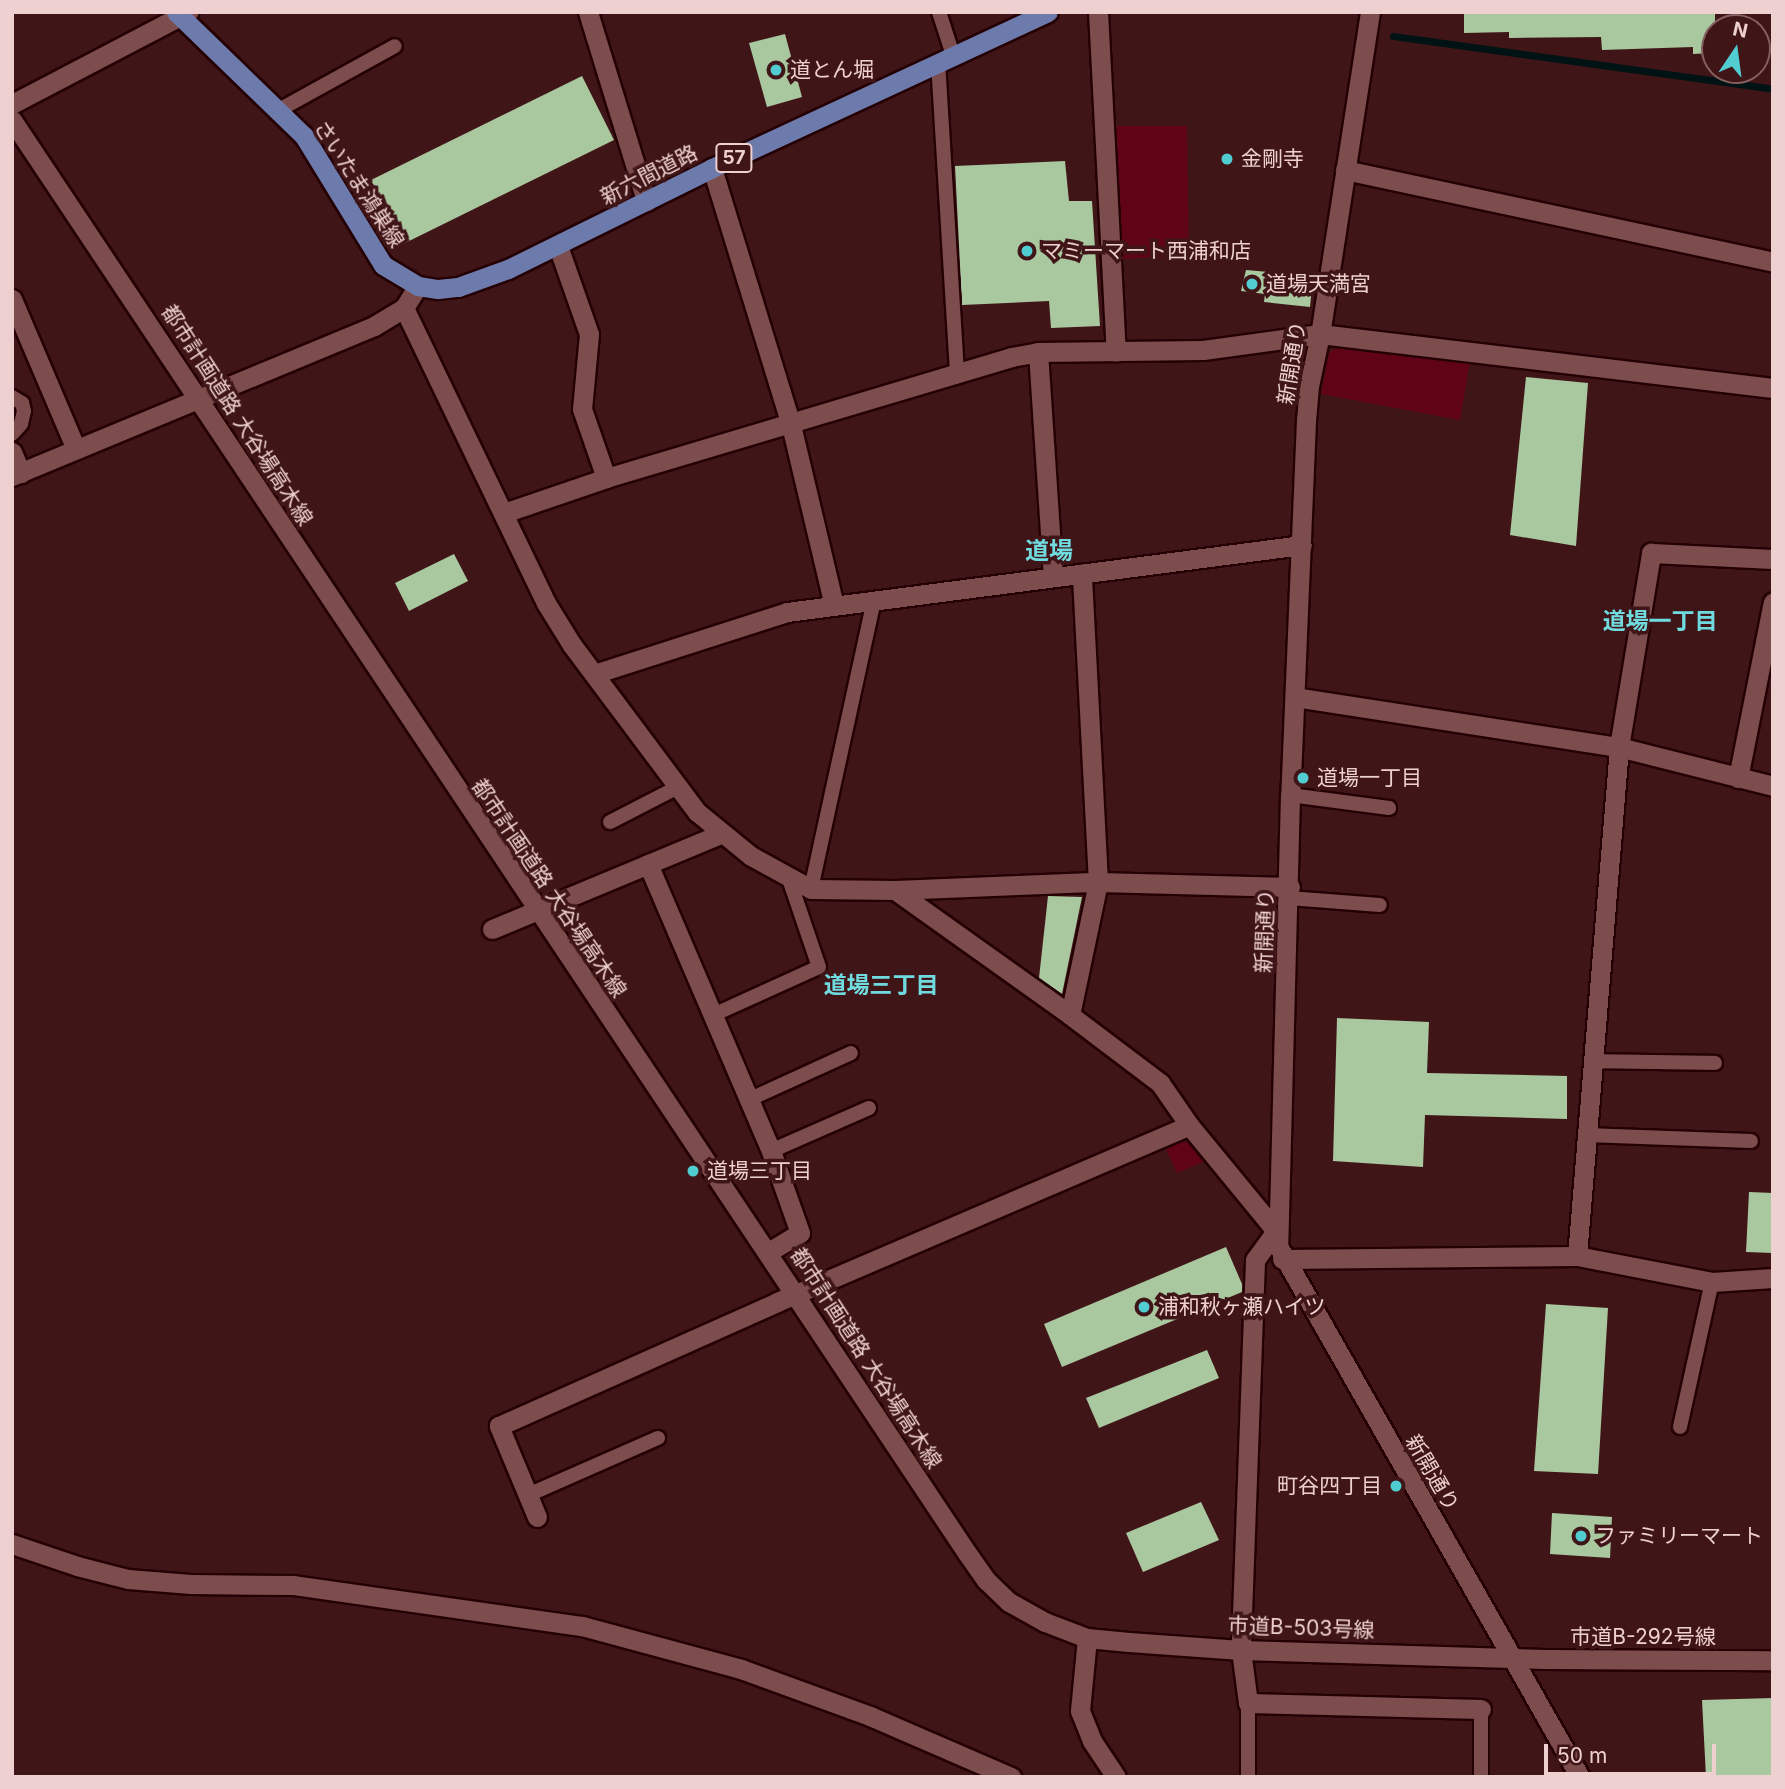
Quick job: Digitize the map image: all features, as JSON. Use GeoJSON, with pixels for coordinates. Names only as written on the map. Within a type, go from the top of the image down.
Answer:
{"type":"FeatureCollection","features":[{"type":"Feature","properties":{"kind":"main road","name":"新六間道路"},"geometry":{"type":"LineString","coordinates":[[418,286],[438,289],[458,287],[508,269],[712,168],[1048,12]]}},
{"type":"Feature","properties":{"kind":"main road","name":"さいたま鴻巣線"},"geometry":{"type":"LineString","coordinates":[[182,14],[304,136],[383,265],[418,286]]}},
{"type":"Feature","properties":{"kind":"street"},"geometry":{"type":"LineString","coordinates":[[588,12],[646,201]]}},
{"type":"Feature","properties":{"kind":"street"},"geometry":{"type":"LineString","coordinates":[[1098,12],[1116,352]]}},
{"type":"Feature","properties":{"kind":"street","name":"新開通り"},"geometry":{"type":"LineString","coordinates":[[1370,12],[1308,398],[1290,795],[1289,893],[1276,1231],[1282,1259],[1580,1777]]}},
{"type":"Feature","properties":{"kind":"street"},"geometry":{"type":"LineString","coordinates":[[12,104],[182,14]]}},
{"type":"Feature","properties":{"kind":"street","name":"都市計画道路 大谷場高木線"},"geometry":{"type":"LineString","coordinates":[[12,120],[986,1580],[1021,1609],[1045,1622],[1087,1638]]}},
{"type":"Feature","properties":{"kind":"street"},"geometry":{"type":"LineString","coordinates":[[712,168],[792,425],[834,605]]}},
{"type":"Feature","properties":{"kind":"street"},"geometry":{"type":"LineString","coordinates":[[1345,170],[1773,262]]}},
{"type":"Feature","properties":{"kind":"street"},"geometry":{"type":"LineString","coordinates":[[558,246],[589,334],[582,410],[606,478]]}},
{"type":"Feature","properties":{"kind":"street"},"geometry":{"type":"LineString","coordinates":[[12,452],[17,475],[374,326],[404,308],[418,286]]}},
{"type":"Feature","properties":{"kind":"street"},"geometry":{"type":"LineString","coordinates":[[12,299],[76,449]]}},
{"type":"Feature","properties":{"kind":"street"},"geometry":{"type":"LineString","coordinates":[[404,308],[546,603],[594,674],[696,813],[720,834],[789,879],[811,889],[895,890],[1098,882],[1289,893]]}},
{"type":"Feature","properties":{"kind":"street"},"geometry":{"type":"LineString","coordinates":[[504,513],[606,478],[1038,352],[1203,350],[1320,334],[1773,388]]}},
{"type":"Feature","properties":{"kind":"street"},"geometry":{"type":"LineString","coordinates":[[1038,352],[1053,576]]}},
{"type":"Feature","properties":{"kind":"street"},"geometry":{"type":"LineString","coordinates":[[594,674],[787,611],[1302,545]]}},
{"type":"Feature","properties":{"kind":"street"},"geometry":{"type":"LineString","coordinates":[[1577,1255],[1619,747],[1651,553],[1773,559]]}},
{"type":"Feature","properties":{"kind":"street"},"geometry":{"type":"LineString","coordinates":[[1070,1015],[1098,882],[1082,573]]}},
{"type":"Feature","properties":{"kind":"street"},"geometry":{"type":"LineString","coordinates":[[1738,778],[1773,602]]}},
{"type":"Feature","properties":{"kind":"street"},"geometry":{"type":"LineString","coordinates":[[1294,697],[1619,747],[1773,786]]}},
{"type":"Feature","properties":{"kind":"street"},"geometry":{"type":"LineString","coordinates":[[492,929],[720,834]]}},
{"type":"Feature","properties":{"kind":"street"},"geometry":{"type":"LineString","coordinates":[[648,864],[771,1151],[800,1233],[768,1252]]}},
{"type":"Feature","properties":{"kind":"street"},"geometry":{"type":"LineString","coordinates":[[895,890],[1160,1083],[1189,1125],[1276,1231],[1255,1261],[1241,1650],[1248,1703],[1481,1709]]}},
{"type":"Feature","properties":{"kind":"street"},"geometry":{"type":"LineString","coordinates":[[537,1517],[499,1426],[797,1293],[1189,1125]]}},
{"type":"Feature","properties":{"kind":"street"},"geometry":{"type":"LineString","coordinates":[[1282,1259],[1577,1255],[1713,1282],[1773,1278]]}},
{"type":"Feature","properties":{"kind":"street"},"geometry":{"type":"LineString","coordinates":[[12,1544],[128,1579],[191,1584],[293,1586],[582,1626],[741,1669],[870,1716],[1011,1777]]}},
{"type":"Feature","properties":{"kind":"street"},"geometry":{"type":"LineString","coordinates":[[1087,1638],[1080,1711],[1110,1775]]}},
{"type":"Feature","properties":{"kind":"street","name":"市道B-503号線"},"geometry":{"type":"LineString","coordinates":[[1087,1638],[1241,1650],[1513,1658]]}},
{"type":"Feature","properties":{"kind":"street","name":"市道B-292号線"},"geometry":{"type":"LineString","coordinates":[[1513,1658],[1773,1660]]}},
{"type":"Feature","properties":{"kind":"lane"},"geometry":{"type":"LineString","coordinates":[[939,12],[945,58],[957,376]]}},
{"type":"Feature","properties":{"kind":"lane"},"geometry":{"type":"LineString","coordinates":[[279,110],[395,46]]}},
{"type":"Feature","properties":{"kind":"lane"},"geometry":{"type":"LineString","coordinates":[[12,397],[22,403],[23,411],[21,424],[12,434]]}},
{"type":"Feature","properties":{"kind":"lane"},"geometry":{"type":"LineString","coordinates":[[811,889],[874,600]]}},
{"type":"Feature","properties":{"kind":"lane"},"geometry":{"type":"LineString","coordinates":[[610,822],[678,787]]}},
{"type":"Feature","properties":{"kind":"lane"},"geometry":{"type":"LineString","coordinates":[[1290,795],[1389,808]]}},
{"type":"Feature","properties":{"kind":"lane"},"geometry":{"type":"LineString","coordinates":[[713,1015],[819,967],[789,879]]}},
{"type":"Feature","properties":{"kind":"lane"},"geometry":{"type":"LineString","coordinates":[[1289,893],[1380,905]]}},
{"type":"Feature","properties":{"kind":"lane"},"geometry":{"type":"LineString","coordinates":[[748,1100],[850,1053]]}},
{"type":"Feature","properties":{"kind":"lane"},"geometry":{"type":"LineString","coordinates":[[1591,1061],[1715,1063]]}},
{"type":"Feature","properties":{"kind":"lane"},"geometry":{"type":"LineString","coordinates":[[771,1151],[869,1108]]}},
{"type":"Feature","properties":{"kind":"lane"},"geometry":{"type":"LineString","coordinates":[[1586,1135],[1751,1141]]}},
{"type":"Feature","properties":{"kind":"lane"},"geometry":{"type":"LineString","coordinates":[[1680,1427],[1713,1282]]}},
{"type":"Feature","properties":{"kind":"lane"},"geometry":{"type":"LineString","coordinates":[[528,1494],[658,1438]]}},
{"type":"Feature","properties":{"kind":"lane"},"geometry":{"type":"LineString","coordinates":[[1248,1703],[1248,1777]]}},
{"type":"Feature","properties":{"kind":"lane"},"geometry":{"type":"LineString","coordinates":[[1481,1709],[1481,1777]]}},
{"type":"Feature","properties":{"kind":"shaded area"},"geometry":{"type":"Polygon","coordinates":[[[1114,126],[1187,126],[1189,255],[1121,259],[1114,126]]]}},
{"type":"Feature","properties":{"kind":"shaded area"},"geometry":{"type":"Polygon","coordinates":[[[1344,343],[1470,361],[1460,420],[1321,394],[1329,353],[1344,343]]]}},
{"type":"Feature","properties":{"kind":"shaded area"},"geometry":{"type":"Polygon","coordinates":[[[1175,1140],[1190,1143],[1210,1159],[1177,1173],[1163,1143],[1175,1140]]]}},
{"type":"Feature","properties":{"kind":"building"},"geometry":{"type":"Polygon","coordinates":[[[1464,12],[1715,12],[1701,14],[1701,54],[1693,54],[1693,47],[1602,50],[1601,37],[1509,38],[1509,32],[1464,33],[1464,12]]]}},
{"type":"Feature","properties":{"kind":"building","name":"道とん堀"},"geometry":{"type":"Polygon","coordinates":[[[785,34],[802,97],[767,107],[749,43],[785,34]]]}},
{"type":"Feature","properties":{"kind":"building"},"geometry":{"type":"Polygon","coordinates":[[[582,76],[614,140],[403,244],[371,180],[582,76]]]}},
{"type":"Feature","properties":{"kind":"building","name":"マミーマート西浦和店"},"geometry":{"type":"Polygon","coordinates":[[[1065,161],[1069,201],[1092,201],[1100,326],[1051,328],[1049,301],[962,305],[955,166],[1065,161]]]}},
{"type":"Feature","properties":{"kind":"building"},"geometry":{"type":"Polygon","coordinates":[[[1246,270],[1313,276],[1310,307],[1264,302],[1265,294],[1241,291],[1246,270]]]}},
{"type":"Feature","properties":{"kind":"building"},"geometry":{"type":"Polygon","coordinates":[[[1526,377],[1588,383],[1576,546],[1510,535],[1526,377]]]}},
{"type":"Feature","properties":{"kind":"building"},"geometry":{"type":"Polygon","coordinates":[[[454,554],[468,581],[409,611],[395,583],[454,554]]]}},
{"type":"Feature","properties":{"kind":"building"},"geometry":{"type":"Polygon","coordinates":[[[1048,896],[1082,897],[1062,994],[1039,978],[1048,896]]]}},
{"type":"Feature","properties":{"kind":"building"},"geometry":{"type":"Polygon","coordinates":[[[1337,1018],[1429,1022],[1427,1073],[1567,1076],[1567,1119],[1425,1115],[1423,1167],[1333,1161],[1337,1018]]]}},
{"type":"Feature","properties":{"kind":"building"},"geometry":{"type":"Polygon","coordinates":[[[1749,1192],[1773,1193],[1773,1253],[1746,1252],[1749,1192]]]}},
{"type":"Feature","properties":{"kind":"building","name":"浦和秋ヶ瀬ハイツ"},"geometry":{"type":"Polygon","coordinates":[[[1226,1247],[1242,1284],[1242,1292],[1062,1367],[1044,1324],[1226,1247]]]}},
{"type":"Feature","properties":{"kind":"building"},"geometry":{"type":"Polygon","coordinates":[[[1546,1304],[1608,1308],[1598,1474],[1534,1471],[1546,1304]]]}},
{"type":"Feature","properties":{"kind":"building"},"geometry":{"type":"Polygon","coordinates":[[[1207,1350],[1219,1378],[1099,1428],[1086,1398],[1207,1350]]]}},
{"type":"Feature","properties":{"kind":"building"},"geometry":{"type":"Polygon","coordinates":[[[1201,1502],[1219,1540],[1143,1572],[1126,1533],[1201,1502]]]}},
{"type":"Feature","properties":{"kind":"building","name":"ファミリーマート"},"geometry":{"type":"Polygon","coordinates":[[[1552,1513],[1612,1517],[1610,1558],[1550,1554],[1552,1513]]]}},
{"type":"Feature","properties":{"kind":"building"},"geometry":{"type":"Polygon","coordinates":[[[1773,1698],[1773,1777],[1706,1777],[1702,1700],[1773,1698]]]}},
{"type":"Feature","properties":{"kind":"waterway"},"geometry":{"type":"LineString","coordinates":[[1393,36],[1773,89]]}},
{"type":"Feature","properties":{"kind":"place","name":"道とん堀"},"geometry":{"type":"Point","coordinates":[776,70]}},
{"type":"Feature","properties":{"kind":"place","name":"金剛寺"},"geometry":{"type":"Point","coordinates":[1227,159]}},
{"type":"Feature","properties":{"kind":"place","name":"マミーマート西浦和店"},"geometry":{"type":"Point","coordinates":[1027,251]}},
{"type":"Feature","properties":{"kind":"place","name":"道場天満宮"},"geometry":{"type":"Point","coordinates":[1252,284]}},
{"type":"Feature","properties":{"kind":"place","name":"道場一丁目"},"geometry":{"type":"Point","coordinates":[1303,778]}},
{"type":"Feature","properties":{"kind":"place","name":"道場三丁目"},"geometry":{"type":"Point","coordinates":[693,1171]}},
{"type":"Feature","properties":{"kind":"place","name":"浦和秋ヶ瀬ハイツ"},"geometry":{"type":"Point","coordinates":[1144,1307]}},
{"type":"Feature","properties":{"kind":"place","name":"町谷四丁目"},"geometry":{"type":"Point","coordinates":[1396,1486]}},
{"type":"Feature","properties":{"kind":"place","name":"ファミリーマート"},"geometry":{"type":"Point","coordinates":[1581,1536]}},
{"type":"Feature","properties":{"kind":"district","name":"道場"},"geometry":{"type":"Point","coordinates":[1049,551]}},
{"type":"Feature","properties":{"kind":"district","name":"道場一丁目"},"geometry":{"type":"Point","coordinates":[1660,621]}},
{"type":"Feature","properties":{"kind":"district","name":"道場三丁目"},"geometry":{"type":"Point","coordinates":[881,985]}}]}
